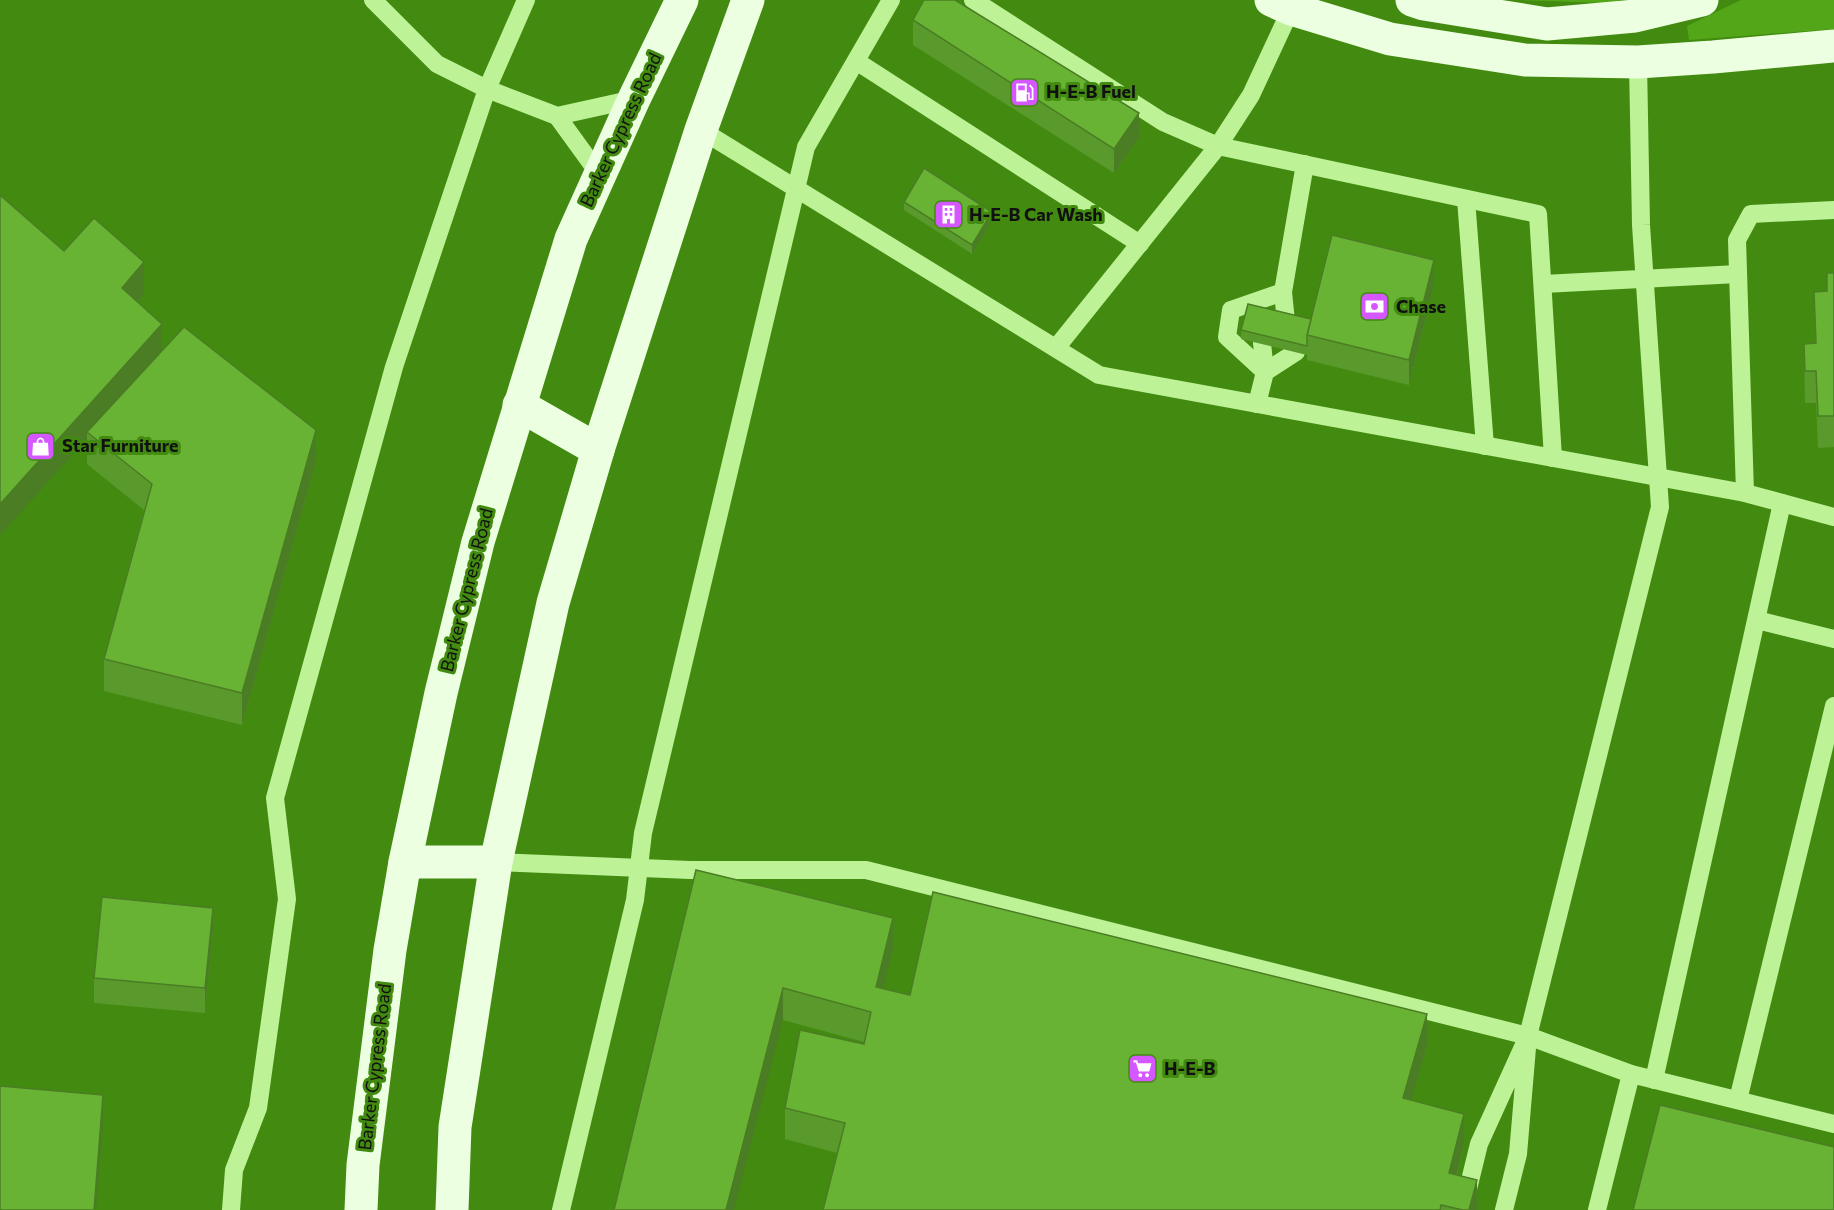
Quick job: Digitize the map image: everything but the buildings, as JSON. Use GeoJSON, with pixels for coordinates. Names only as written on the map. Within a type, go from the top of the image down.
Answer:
{"type":"FeatureCollection","features":[{"type":"Feature","properties":{"kind":"main road","name":"Barker Cypress Road"},"geometry":{"type":"LineString","coordinates":[[361,1210],[364,1154],[390,950],[405,861],[441,693],[478,542],[571,239],[599,174],[682,0]]}},
{"type":"Feature","properties":{"kind":"main road"},"geometry":{"type":"LineString","coordinates":[[452,1210],[455,1127],[496,862],[554,603],[598,450],[700,130],[748,0]]}},
{"type":"Feature","properties":{"kind":"main road"},"geometry":{"type":"LineString","coordinates":[[1412,0],[1424,4],[1547,24],[1635,16],[1702,0]]}},
{"type":"Feature","properties":{"kind":"main road"},"geometry":{"type":"LineString","coordinates":[[1281,4],[1390,39],[1514,58],[1638,62],[1834,46]]}},
{"type":"Feature","properties":{"kind":"main road"},"geometry":{"type":"LineString","coordinates":[[519,405],[598,450]]}},
{"type":"Feature","properties":{"kind":"main road"},"geometry":{"type":"LineString","coordinates":[[405,861],[496,862]]}},
{"type":"Feature","properties":{"kind":"lane"},"geometry":{"type":"LineString","coordinates":[[373,0],[437,64],[488,89],[557,116],[599,174]]}},
{"type":"Feature","properties":{"kind":"lane"},"geometry":{"type":"LineString","coordinates":[[231,1210],[234,1170],[258,1108],[286,899],[275,798],[394,367],[488,89],[525,0]]}},
{"type":"Feature","properties":{"kind":"lane"},"geometry":{"type":"LineString","coordinates":[[561,1210],[635,900],[643,833],[806,147],[891,0]]}},
{"type":"Feature","properties":{"kind":"lane"},"geometry":{"type":"LineString","coordinates":[[973,0],[1163,122],[1218,146],[1538,214],[1554,458]]}},
{"type":"Feature","properties":{"kind":"lane"},"geometry":{"type":"LineString","coordinates":[[1056,348],[1218,146],[1251,95],[1281,4]]}},
{"type":"Feature","properties":{"kind":"lane"},"geometry":{"type":"LineString","coordinates":[[856,61],[1140,244]]}},
{"type":"Feature","properties":{"kind":"lane"},"geometry":{"type":"LineString","coordinates":[[1504,1210],[1518,1154],[1528,1036],[1660,507],[1641,225],[1638,62]]}},
{"type":"Feature","properties":{"kind":"lane"},"geometry":{"type":"LineString","coordinates":[[557,116],[634,99]]}},
{"type":"Feature","properties":{"kind":"lane"},"geometry":{"type":"LineString","coordinates":[[700,130],[1099,375],[1745,494],[1834,517]]}},
{"type":"Feature","properties":{"kind":"lane"},"geometry":{"type":"LineString","coordinates":[[1294,324],[1283,292],[1305,165]]}},
{"type":"Feature","properties":{"kind":"lane"},"geometry":{"type":"LineString","coordinates":[[1466,199],[1485,446]]}},
{"type":"Feature","properties":{"kind":"lane"},"geometry":{"type":"LineString","coordinates":[[1745,494],[1737,240],[1751,213],[1834,210]]}},
{"type":"Feature","properties":{"kind":"lane"},"geometry":{"type":"LineString","coordinates":[[1543,284],[1738,274]]}},
{"type":"Feature","properties":{"kind":"lane"},"geometry":{"type":"LineString","coordinates":[[1261,315],[1283,292]]}},
{"type":"Feature","properties":{"kind":"lane"},"geometry":{"type":"LineString","coordinates":[[1265,372],[1227,337],[1231,310],[1283,292]]}},
{"type":"Feature","properties":{"kind":"lane"},"geometry":{"type":"LineString","coordinates":[[1255,342],[1265,372]]}},
{"type":"Feature","properties":{"kind":"lane"},"geometry":{"type":"LineString","coordinates":[[1257,404],[1265,372],[1288,350]]}},
{"type":"Feature","properties":{"kind":"lane"},"geometry":{"type":"LineString","coordinates":[[1654,1080],[1782,503]]}},
{"type":"Feature","properties":{"kind":"lane"},"geometry":{"type":"LineString","coordinates":[[1757,620],[1834,639]]}},
{"type":"Feature","properties":{"kind":"lane"},"geometry":{"type":"LineString","coordinates":[[1737,1100],[1834,706]]}},
{"type":"Feature","properties":{"kind":"lane"},"geometry":{"type":"LineString","coordinates":[[496,862],[640,868],[866,870],[1528,1036],[1630,1074],[1737,1100],[1833,1118]]}},
{"type":"Feature","properties":{"kind":"lane"},"geometry":{"type":"LineString","coordinates":[[1463,1209],[1479,1144],[1528,1036]]}},
{"type":"Feature","properties":{"kind":"lane"},"geometry":{"type":"LineString","coordinates":[[1598,1210],[1630,1074]]}},
{"type":"Feature","properties":{"kind":"green space"},"geometry":{"type":"Polygon","coordinates":[[[1519,0],[1622,0],[1606,3],[1519,0]]]}},
{"type":"Feature","properties":{"kind":"green space"},"geometry":{"type":"Polygon","coordinates":[[[1741,0],[1834,0],[1834,29],[1689,40],[1687,26],[1741,0]]]}},
{"type":"Feature","properties":{"kind":"place","name":"H-E-B Fuel"},"geometry":{"type":"Point","coordinates":[1025,92]}},
{"type":"Feature","properties":{"kind":"place","name":"H-E-B Car Wash"},"geometry":{"type":"Point","coordinates":[948,215]}},
{"type":"Feature","properties":{"kind":"place","name":"Chase"},"geometry":{"type":"Point","coordinates":[1375,307]}},
{"type":"Feature","properties":{"kind":"place","name":"Star Furniture"},"geometry":{"type":"Point","coordinates":[41,446]}},
{"type":"Feature","properties":{"kind":"place","name":"H-E-B"},"geometry":{"type":"Point","coordinates":[1143,1069]}}]}
